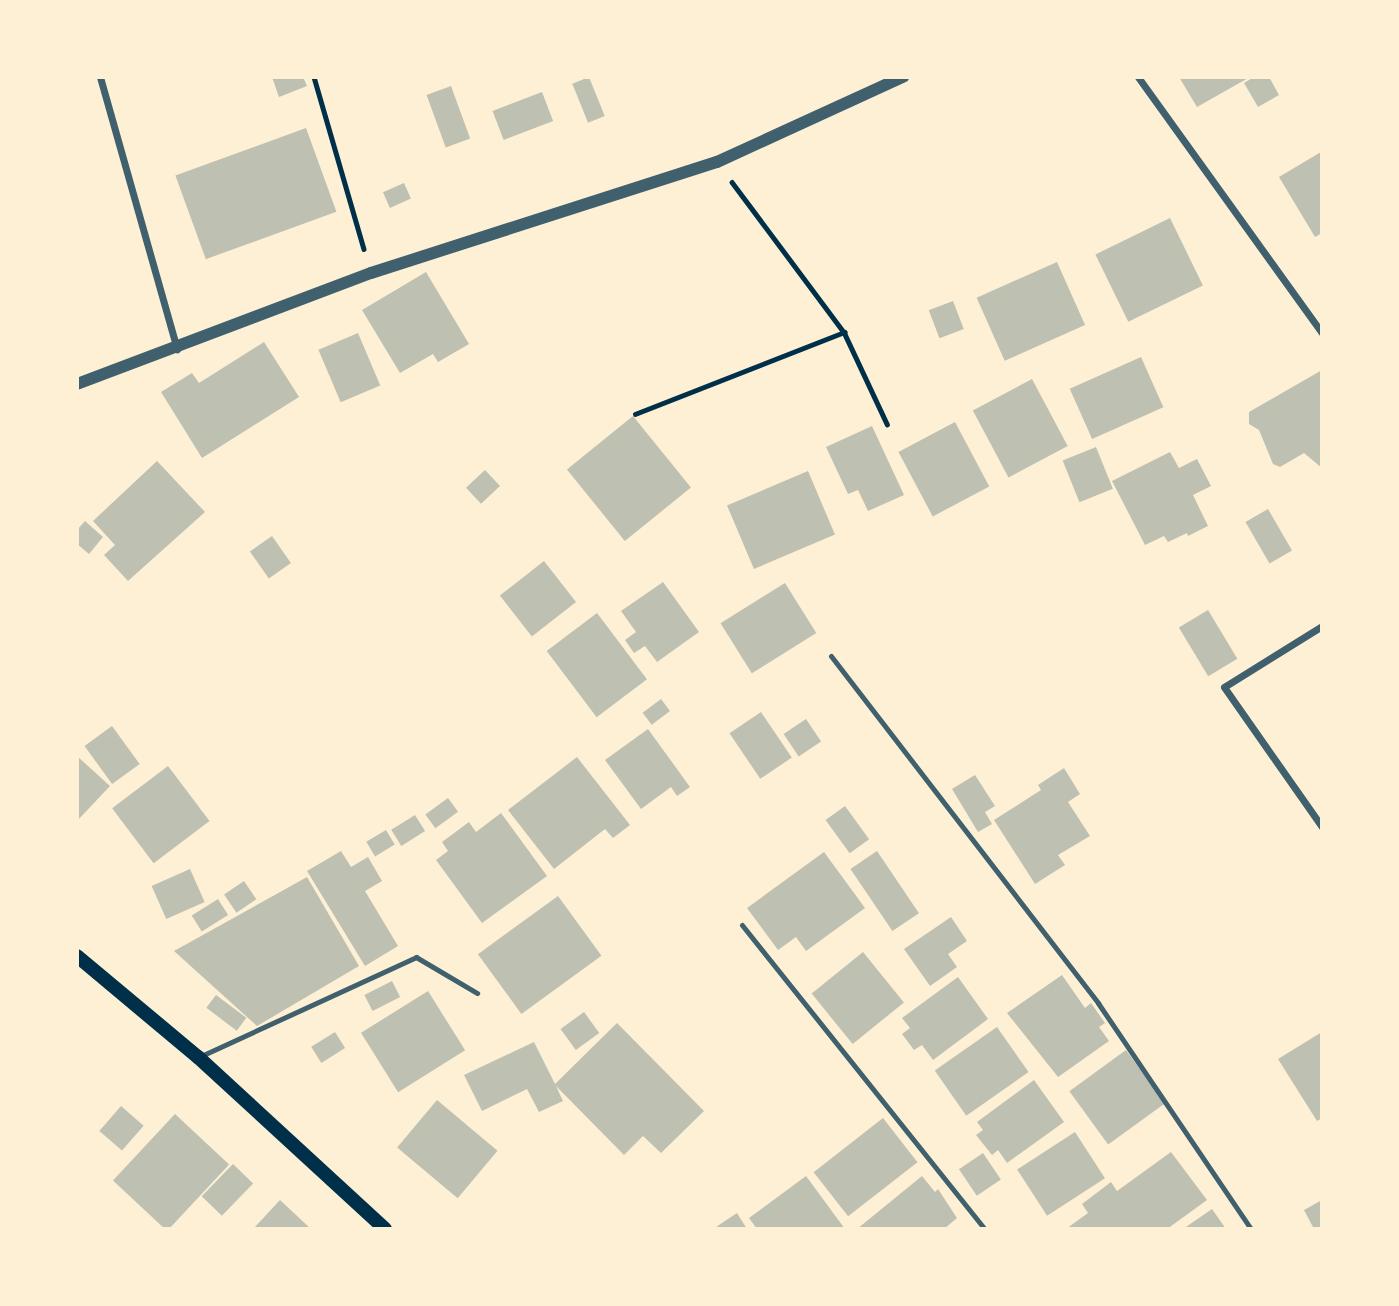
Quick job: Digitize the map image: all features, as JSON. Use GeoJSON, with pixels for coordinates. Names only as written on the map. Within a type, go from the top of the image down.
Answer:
{"type":"FeatureCollection","features":[{"type":"Feature","properties":{"kind":"main road"},"geometry":{"type":"LineString","coordinates":[[77,956],[198,1057],[385,1229]]}},
{"type":"Feature","properties":{"kind":"street"},"geometry":{"type":"LineString","coordinates":[[100,77],[177,349]]}},
{"type":"Feature","properties":{"kind":"street"},"geometry":{"type":"LineString","coordinates":[[77,384],[177,349],[371,273],[717,162],[903,77]]}},
{"type":"Feature","properties":{"kind":"street"},"geometry":{"type":"LineString","coordinates":[[1138,77],[1322,333]]}},
{"type":"Feature","properties":{"kind":"street"},"geometry":{"type":"LineString","coordinates":[[1322,626],[1224,687],[1322,827]]}},
{"type":"Feature","properties":{"kind":"lane"},"geometry":{"type":"LineString","coordinates":[[831,656],[1098,1003],[1251,1229]]}},
{"type":"Feature","properties":{"kind":"lane"},"geometry":{"type":"LineString","coordinates":[[742,925],[985,1229]]}},
{"type":"Feature","properties":{"kind":"lane"},"geometry":{"type":"LineString","coordinates":[[198,1057],[416,957],[477,993]]}},
{"type":"Feature","properties":{"kind":"path"},"geometry":{"type":"LineString","coordinates":[[314,77],[371,273]]}},
{"type":"Feature","properties":{"kind":"path"},"geometry":{"type":"LineString","coordinates":[[717,162],[844,332],[887,424]]}},
{"type":"Feature","properties":{"kind":"path"},"geometry":{"type":"LineString","coordinates":[[635,414],[844,332]]}},
{"type":"Feature","properties":{"kind":"building"},"geometry":{"type":"Polygon","coordinates":[[[272,77],[303,77],[307,86],[279,97],[272,77]]]}},
{"type":"Feature","properties":{"kind":"building"},"geometry":{"type":"Polygon","coordinates":[[[589,77],[605,116],[588,123],[572,84],[589,77]]]}},
{"type":"Feature","properties":{"kind":"building"},"geometry":{"type":"Polygon","coordinates":[[[1179,77],[1250,77],[1197,107],[1179,77]]]}},
{"type":"Feature","properties":{"kind":"building"},"geometry":{"type":"Polygon","coordinates":[[[1254,77],[1269,77],[1279,95],[1258,107],[1244,83],[1254,77]]]}},
{"type":"Feature","properties":{"kind":"building"},"geometry":{"type":"Polygon","coordinates":[[[451,86],[470,139],[446,148],[427,95],[451,86]]]}},
{"type":"Feature","properties":{"kind":"building"},"geometry":{"type":"Polygon","coordinates":[[[542,92],[553,121],[504,140],[493,111],[542,92]]]}},
{"type":"Feature","properties":{"kind":"building"},"geometry":{"type":"Polygon","coordinates":[[[306,128],[336,212],[206,259],[175,176],[306,128]]]}},
{"type":"Feature","properties":{"kind":"building"},"geometry":{"type":"Polygon","coordinates":[[[1321,152],[1322,233],[1315,237],[1279,177],[1321,152]]]}},
{"type":"Feature","properties":{"kind":"building"},"geometry":{"type":"Polygon","coordinates":[[[404,183],[411,199],[390,208],[383,192],[404,183]]]}},
{"type":"Feature","properties":{"kind":"building"},"geometry":{"type":"Polygon","coordinates":[[[1170,218],[1203,285],[1128,322],[1095,254],[1170,218]]]}},
{"type":"Feature","properties":{"kind":"building"},"geometry":{"type":"Polygon","coordinates":[[[1057,262],[1085,325],[1005,361],[977,298],[1057,262]]]}},
{"type":"Feature","properties":{"kind":"building"},"geometry":{"type":"Polygon","coordinates":[[[426,272],[469,344],[438,362],[433,354],[400,373],[362,310],[426,272]]]}},
{"type":"Feature","properties":{"kind":"building"},"geometry":{"type":"Polygon","coordinates":[[[953,301],[964,329],[939,338],[929,310],[953,301]]]}},
{"type":"Feature","properties":{"kind":"building"},"geometry":{"type":"Polygon","coordinates":[[[358,333],[380,385],[341,402],[318,350],[358,333]]]}},
{"type":"Feature","properties":{"kind":"building"},"geometry":{"type":"Polygon","coordinates":[[[264,342],[299,397],[202,458],[161,392],[192,373],[199,383],[264,342]]]}},
{"type":"Feature","properties":{"kind":"building"},"geometry":{"type":"Polygon","coordinates":[[[1141,357],[1163,407],[1092,439],[1070,389],[1141,357]]]}},
{"type":"Feature","properties":{"kind":"building"},"geometry":{"type":"Polygon","coordinates":[[[1322,370],[1322,468],[1304,453],[1280,467],[1273,464],[1259,430],[1249,424],[1249,412],[1322,370]]]}},
{"type":"Feature","properties":{"kind":"building"},"geometry":{"type":"Polygon","coordinates":[[[1032,379],[1068,446],[1009,478],[973,410],[1032,379]]]}},
{"type":"Feature","properties":{"kind":"building"},"geometry":{"type":"Polygon","coordinates":[[[633,416],[691,487],[625,541],[567,469],[633,416]]]}},
{"type":"Feature","properties":{"kind":"building"},"geometry":{"type":"Polygon","coordinates":[[[955,422],[989,486],[933,517],[898,452],[955,422]]]}},
{"type":"Feature","properties":{"kind":"building"},"geometry":{"type":"Polygon","coordinates":[[[872,426],[904,495],[868,511],[858,490],[848,494],[826,447],[872,426]]]}},
{"type":"Feature","properties":{"kind":"building"},"geometry":{"type":"Polygon","coordinates":[[[1096,447],[1113,489],[1079,502],[1063,460],[1096,447]]]}},
{"type":"Feature","properties":{"kind":"building"},"geometry":{"type":"Polygon","coordinates":[[[1170,452],[1179,468],[1197,459],[1211,486],[1193,495],[1208,526],[1188,536],[1187,533],[1168,542],[1164,536],[1145,545],[1112,481],[1170,452]]]}},
{"type":"Feature","properties":{"kind":"building"},"geometry":{"type":"Polygon","coordinates":[[[157,461],[205,512],[128,581],[104,555],[115,545],[93,521],[157,461]]]}},
{"type":"Feature","properties":{"kind":"building"},"geometry":{"type":"Polygon","coordinates":[[[485,470],[500,486],[481,504],[466,488],[485,470]]]}},
{"type":"Feature","properties":{"kind":"building"},"geometry":{"type":"Polygon","coordinates":[[[808,471],[835,535],[754,569],[727,505],[808,471]]]}},
{"type":"Feature","properties":{"kind":"building"},"geometry":{"type":"Polygon","coordinates":[[[1268,509],[1292,551],[1269,564],[1245,522],[1268,509]]]}},
{"type":"Feature","properties":{"kind":"building"},"geometry":{"type":"Polygon","coordinates":[[[85,521],[103,537],[89,554],[77,544],[77,530],[85,521]]]}},
{"type":"Feature","properties":{"kind":"building"},"geometry":{"type":"Polygon","coordinates":[[[272,536],[291,563],[269,579],[250,551],[272,536]]]}},
{"type":"Feature","properties":{"kind":"building"},"geometry":{"type":"Polygon","coordinates":[[[544,561],[576,602],[532,636],[500,595],[544,561]]]}},
{"type":"Feature","properties":{"kind":"building"},"geometry":{"type":"Polygon","coordinates":[[[663,582],[699,632],[657,662],[645,646],[634,653],[625,640],[636,632],[621,611],[663,582]]]}},
{"type":"Feature","properties":{"kind":"building"},"geometry":{"type":"Polygon","coordinates":[[[785,583],[816,633],[752,673],[721,623],[785,583]]]}},
{"type":"Feature","properties":{"kind":"building"},"geometry":{"type":"Polygon","coordinates":[[[1208,610],[1237,659],[1208,676],[1179,628],[1208,610]]]}},
{"type":"Feature","properties":{"kind":"building"},"geometry":{"type":"Polygon","coordinates":[[[597,613],[647,679],[597,717],[547,651],[597,613]]]}},
{"type":"Feature","properties":{"kind":"building"},"geometry":{"type":"Polygon","coordinates":[[[661,699],[670,711],[652,725],[643,713],[661,699]]]}},
{"type":"Feature","properties":{"kind":"building"},"geometry":{"type":"Polygon","coordinates":[[[761,712],[792,758],[760,779],[729,733],[761,712]]]}},
{"type":"Feature","properties":{"kind":"building"},"geometry":{"type":"Polygon","coordinates":[[[806,719],[821,741],[799,756],[784,734],[806,719]]]}},
{"type":"Feature","properties":{"kind":"building"},"geometry":{"type":"Polygon","coordinates":[[[112,726],[140,764],[112,784],[84,746],[112,726]]]}},
{"type":"Feature","properties":{"kind":"building"},"geometry":{"type":"Polygon","coordinates":[[[648,729],[690,787],[677,796],[671,787],[641,809],[605,760],[648,729]]]}},
{"type":"Feature","properties":{"kind":"building"},"geometry":{"type":"Polygon","coordinates":[[[77,756],[110,786],[77,821],[77,756]]]}},
{"type":"Feature","properties":{"kind":"building"},"geometry":{"type":"Polygon","coordinates":[[[577,757],[630,825],[613,838],[605,829],[554,869],[508,810],[577,757]]]}},
{"type":"Feature","properties":{"kind":"building"},"geometry":{"type":"Polygon","coordinates":[[[168,766],[210,821],[154,863],[112,808],[168,766]]]}},
{"type":"Feature","properties":{"kind":"building"},"geometry":{"type":"Polygon","coordinates":[[[1064,768],[1080,794],[1068,802],[1090,836],[1058,855],[1065,865],[1035,884],[994,820],[1041,790],[1038,785],[1064,768]]]}},
{"type":"Feature","properties":{"kind":"building"},"geometry":{"type":"Polygon","coordinates":[[[975,775],[995,806],[985,812],[992,824],[978,832],[952,789],[975,775]]]}},
{"type":"Feature","properties":{"kind":"building"},"geometry":{"type":"Polygon","coordinates":[[[448,798],[458,812],[435,828],[425,814],[448,798]]]}},
{"type":"Feature","properties":{"kind":"building"},"geometry":{"type":"Polygon","coordinates":[[[845,806],[869,839],[850,853],[826,820],[845,806]]]}},
{"type":"Feature","properties":{"kind":"building"},"geometry":{"type":"Polygon","coordinates":[[[501,813],[547,876],[482,923],[436,860],[448,851],[442,842],[469,822],[476,832],[501,813]]]}},
{"type":"Feature","properties":{"kind":"building"},"geometry":{"type":"Polygon","coordinates":[[[415,815],[425,831],[401,846],[391,830],[415,815]]]}},
{"type":"Feature","properties":{"kind":"building"},"geometry":{"type":"Polygon","coordinates":[[[386,830],[395,845],[375,856],[366,842],[386,830]]]}},
{"type":"Feature","properties":{"kind":"building"},"geometry":{"type":"Polygon","coordinates":[[[341,851],[351,867],[368,857],[382,881],[365,891],[398,946],[365,966],[307,871],[341,851]]]}},
{"type":"Feature","properties":{"kind":"building"},"geometry":{"type":"Polygon","coordinates":[[[877,851],[919,913],[892,931],[850,869],[877,851]]]}},
{"type":"Feature","properties":{"kind":"building"},"geometry":{"type":"Polygon","coordinates":[[[824,852],[865,908],[806,951],[796,937],[778,950],[747,908],[824,852]]]}},
{"type":"Feature","properties":{"kind":"building"},"geometry":{"type":"Polygon","coordinates":[[[190,869],[205,902],[166,919],[152,886],[190,869]]]}},
{"type":"Feature","properties":{"kind":"building"},"geometry":{"type":"Polygon","coordinates":[[[307,877],[359,966],[257,1026],[174,951],[307,877]]]}},
{"type":"Feature","properties":{"kind":"building"},"geometry":{"type":"Polygon","coordinates":[[[244,881],[256,899],[236,913],[224,894],[244,881]]]}},
{"type":"Feature","properties":{"kind":"building"},"geometry":{"type":"Polygon","coordinates":[[[558,896],[601,956],[521,1014],[478,954],[558,896]]]}},
{"type":"Feature","properties":{"kind":"building"},"geometry":{"type":"Polygon","coordinates":[[[218,899],[228,915],[202,932],[192,915],[218,899]]]}},
{"type":"Feature","properties":{"kind":"building"},"geometry":{"type":"Polygon","coordinates":[[[951,917],[967,941],[948,954],[957,967],[930,986],[904,949],[951,917]]]}},
{"type":"Feature","properties":{"kind":"building"},"geometry":{"type":"Polygon","coordinates":[[[863,952],[904,1003],[853,1044],[812,994],[863,952]]]}},
{"type":"Feature","properties":{"kind":"building"},"geometry":{"type":"Polygon","coordinates":[[[1062,975],[1085,1008],[1091,1003],[1105,1023],[1099,1027],[1109,1041],[1058,1077],[1007,1013],[1062,975]]]}},
{"type":"Feature","properties":{"kind":"building"},"geometry":{"type":"Polygon","coordinates":[[[958,977],[988,1019],[933,1060],[922,1045],[914,1050],[902,1034],[910,1028],[902,1018],[958,977]]]}},
{"type":"Feature","properties":{"kind":"building"},"geometry":{"type":"Polygon","coordinates":[[[392,981],[400,997],[373,1011],[364,995],[392,981]]]}},
{"type":"Feature","properties":{"kind":"building"},"geometry":{"type":"Polygon","coordinates":[[[428,991],[465,1050],[398,1092],[361,1033],[428,991]]]}},
{"type":"Feature","properties":{"kind":"building"},"geometry":{"type":"Polygon","coordinates":[[[216,995],[246,1018],[237,1031],[206,1008],[216,995]]]}},
{"type":"Feature","properties":{"kind":"building"},"geometry":{"type":"Polygon","coordinates":[[[584,1012],[599,1033],[576,1050],[561,1029],[584,1012]]]}},
{"type":"Feature","properties":{"kind":"building"},"geometry":{"type":"Polygon","coordinates":[[[617,1023],[704,1111],[661,1153],[643,1136],[624,1155],[556,1086],[563,1101],[539,1112],[527,1089],[482,1111],[464,1075],[534,1042],[555,1084],[617,1023]]]}},
{"type":"Feature","properties":{"kind":"building"},"geometry":{"type":"Polygon","coordinates":[[[997,1027],[1029,1072],[966,1116],[935,1071],[997,1027]]]}},
{"type":"Feature","properties":{"kind":"building"},"geometry":{"type":"Polygon","coordinates":[[[335,1032],[345,1048],[321,1063],[311,1047],[335,1032]]]}},
{"type":"Feature","properties":{"kind":"building"},"geometry":{"type":"Polygon","coordinates":[[[1322,1032],[1322,1118],[1317,1121],[1278,1059],[1322,1032]]]}},
{"type":"Feature","properties":{"kind":"building"},"geometry":{"type":"Polygon","coordinates":[[[1126,1050],[1165,1103],[1108,1145],[1069,1091],[1126,1050]]]}},
{"type":"Feature","properties":{"kind":"building"},"geometry":{"type":"Polygon","coordinates":[[[1034,1080],[1064,1122],[1007,1163],[998,1150],[992,1155],[976,1135],[983,1130],[977,1122],[1034,1080]]]}},
{"type":"Feature","properties":{"kind":"building"},"geometry":{"type":"Polygon","coordinates":[[[437,1100],[498,1151],[458,1198],[397,1147],[437,1100]]]}},
{"type":"Feature","properties":{"kind":"building"},"geometry":{"type":"Polygon","coordinates":[[[121,1106],[144,1126],[122,1151],[99,1131],[121,1106]]]}},
{"type":"Feature","properties":{"kind":"building"},"geometry":{"type":"Polygon","coordinates":[[[175,1114],[229,1164],[169,1229],[165,1229],[113,1181],[175,1114]]]}},
{"type":"Feature","properties":{"kind":"building"},"geometry":{"type":"Polygon","coordinates":[[[883,1118],[917,1162],[848,1216],[814,1172],[883,1118]]]}},
{"type":"Feature","properties":{"kind":"building"},"geometry":{"type":"Polygon","coordinates":[[[1075,1132],[1105,1178],[1047,1216],[1017,1170],[1075,1132]]]}},
{"type":"Feature","properties":{"kind":"building"},"geometry":{"type":"Polygon","coordinates":[[[1171,1152],[1207,1200],[1167,1229],[1066,1229],[1088,1213],[1082,1204],[1111,1182],[1117,1191],[1171,1152]]]}},
{"type":"Feature","properties":{"kind":"building"},"geometry":{"type":"Polygon","coordinates":[[[983,1153],[1001,1180],[977,1196],[959,1169],[983,1153]]]}},
{"type":"Feature","properties":{"kind":"building"},"geometry":{"type":"Polygon","coordinates":[[[233,1164],[253,1183],[222,1216],[202,1196],[233,1164]]]}},
{"type":"Feature","properties":{"kind":"building"},"geometry":{"type":"Polygon","coordinates":[[[806,1176],[845,1229],[757,1229],[749,1218],[806,1176]]]}},
{"type":"Feature","properties":{"kind":"building"},"geometry":{"type":"Polygon","coordinates":[[[922,1176],[935,1192],[938,1189],[957,1218],[944,1229],[857,1229],[922,1176]]]}},
{"type":"Feature","properties":{"kind":"building"},"geometry":{"type":"Polygon","coordinates":[[[280,1200],[311,1229],[253,1229],[280,1200]]]}},
{"type":"Feature","properties":{"kind":"building"},"geometry":{"type":"Polygon","coordinates":[[[1322,1200],[1322,1226],[1314,1229],[1304,1210],[1322,1200]]]}},
{"type":"Feature","properties":{"kind":"building"},"geometry":{"type":"Polygon","coordinates":[[[1212,1209],[1226,1229],[1183,1229],[1212,1209]]]}},
{"type":"Feature","properties":{"kind":"building"},"geometry":{"type":"Polygon","coordinates":[[[737,1213],[747,1229],[713,1229],[737,1213]]]}}]}
